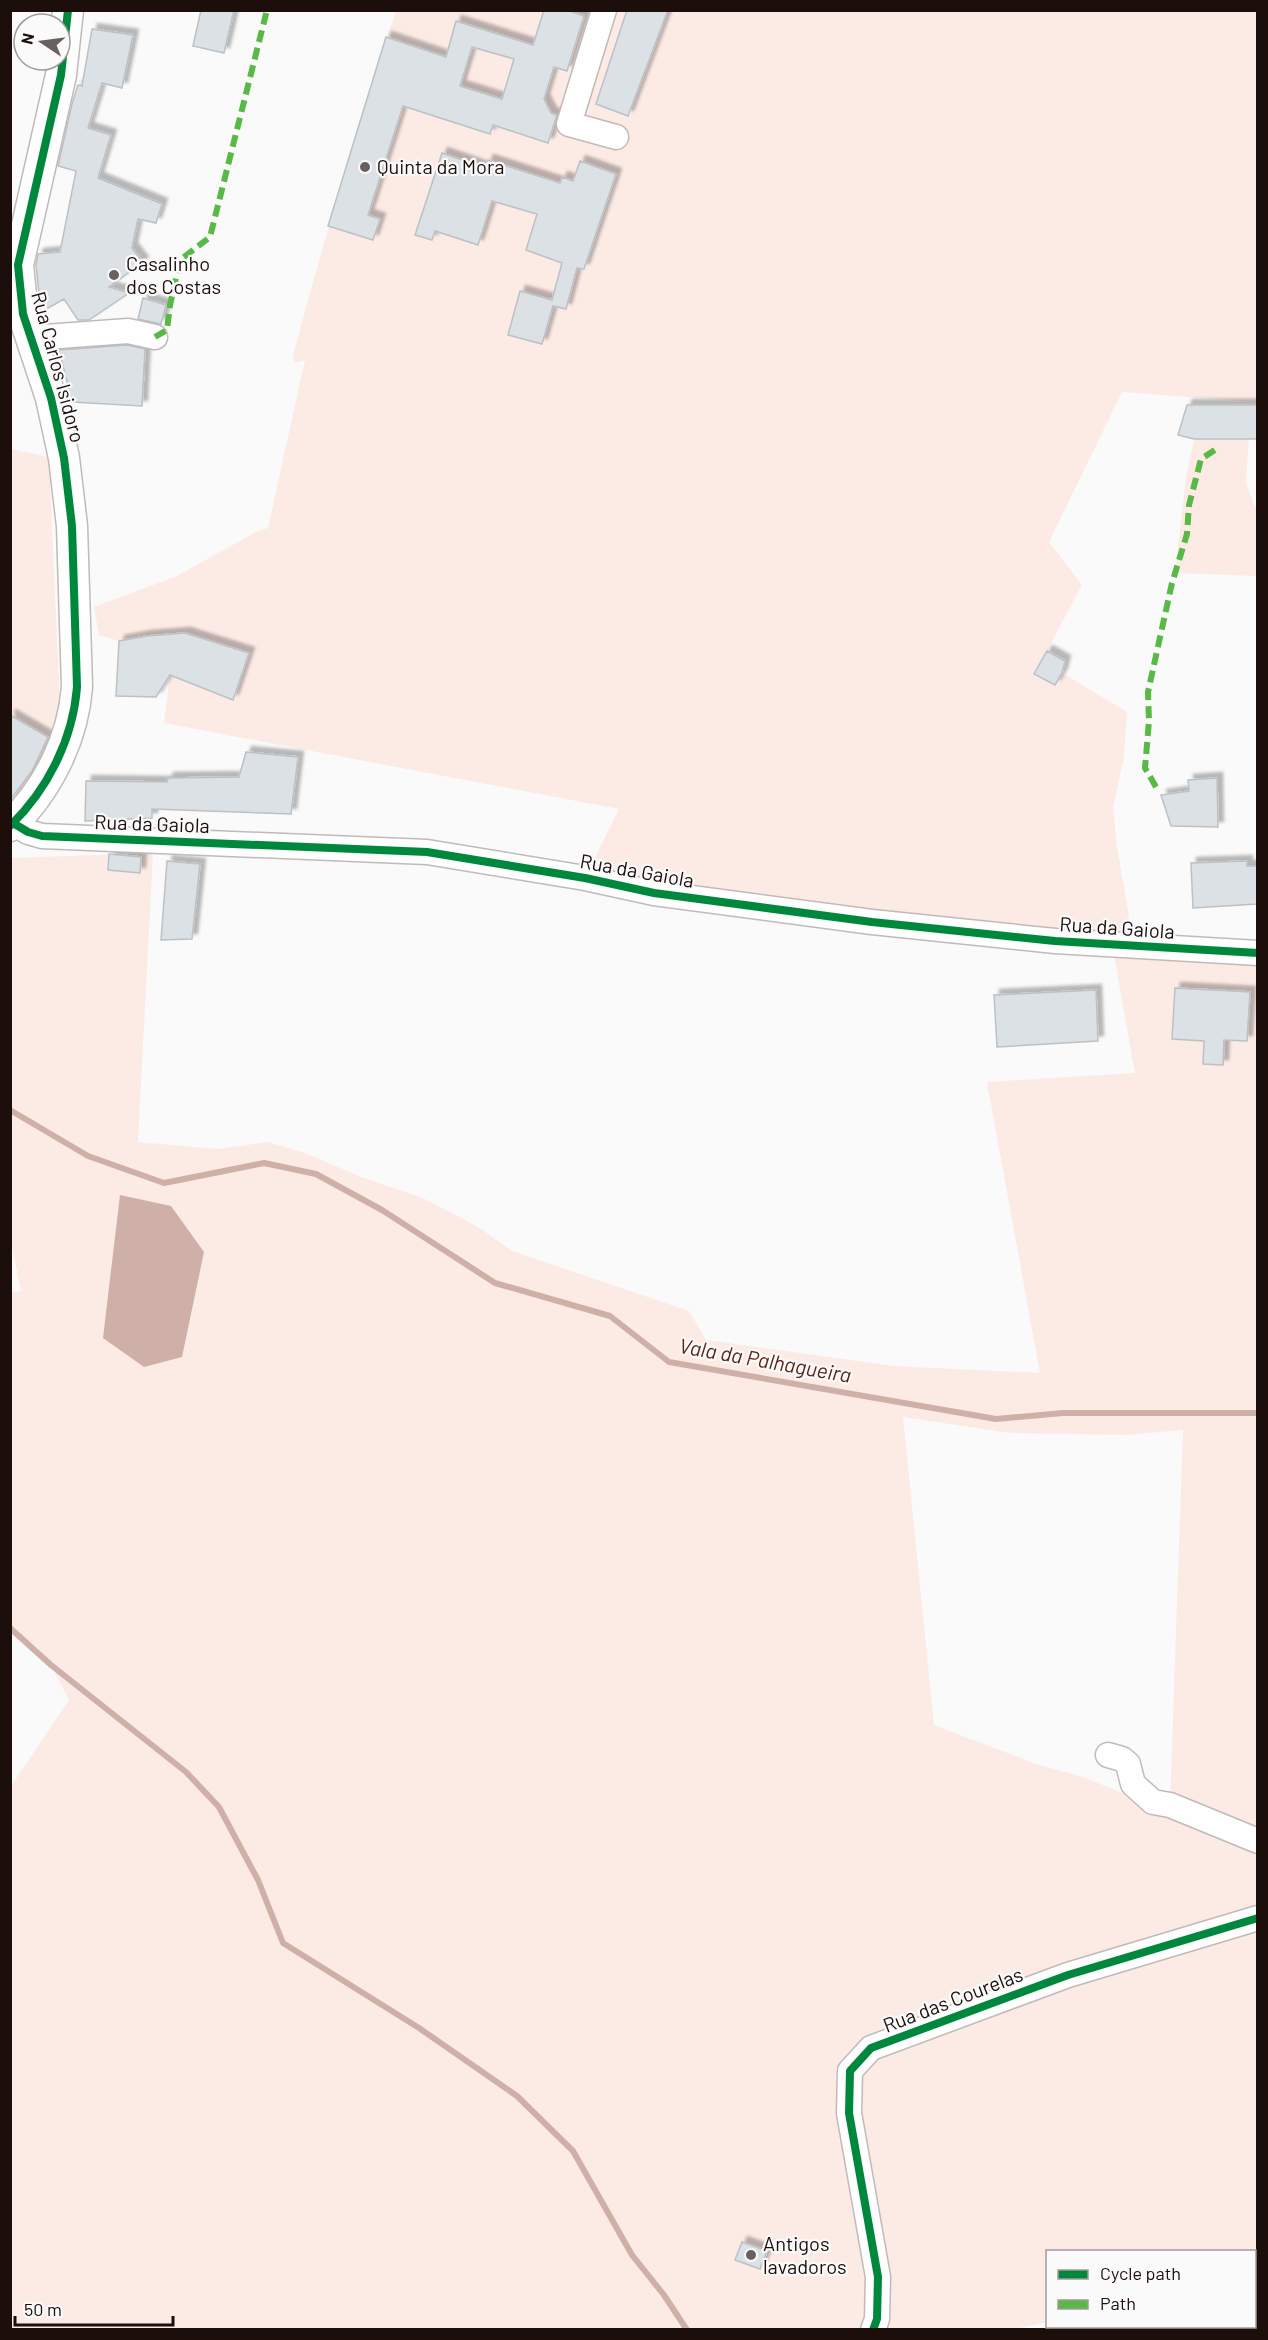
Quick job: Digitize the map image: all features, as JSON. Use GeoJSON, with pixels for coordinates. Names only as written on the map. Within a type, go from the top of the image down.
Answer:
{"type":"FeatureCollection","features":[{"type":"Feature","properties":{"kind":"street","name":"Rua Carlos Isidoro"},"geometry":{"type":"LineString","coordinates":[[12,824],[42,787],[64,748],[75,711],[77,687],[68,489],[56,419],[23,314],[18,265],[61,75],[68,10]]}},
{"type":"Feature","properties":{"kind":"street"},"geometry":{"type":"LineString","coordinates":[[604,10],[568,124],[616,137]]}},
{"type":"Feature","properties":{"kind":"street"},"geometry":{"type":"LineString","coordinates":[[31,338],[128,331],[155,337]]}},
{"type":"Feature","properties":{"kind":"street","name":"Rua da Gaiola"},"geometry":{"type":"LineString","coordinates":[[12,824],[42,836],[427,852],[585,878],[654,893],[879,923],[1055,941],[1238,953],[1257,952]]}},
{"type":"Feature","properties":{"kind":"street"},"geometry":{"type":"LineString","coordinates":[[1108,1755],[1122,1759],[1128,1764],[1133,1784],[1153,1802],[1170,1805],[1200,1816],[1257,1841]]}},
{"type":"Feature","properties":{"kind":"street","name":"Rua das Courelas"},"geometry":{"type":"LineString","coordinates":[[873,2330],[877,2319],[878,2277],[849,2113],[850,2071],[871,2048],[1068,1975],[1257,1918]]}},
{"type":"Feature","properties":{"kind":"shaded area"},"geometry":{"type":"Polygon","coordinates":[[[396,11],[1257,11],[1257,402],[1122,392],[1049,542],[1082,585],[1035,673],[1054,685],[1062,673],[1127,712],[1124,757],[1113,807],[1117,847],[1134,946],[1257,953],[1257,1841],[1170,1805],[1183,1430],[1125,1435],[1010,1433],[903,1417],[934,1725],[1036,1764],[1083,1777],[1257,1847],[1257,1911],[995,1989],[858,2045],[836,2068],[840,2120],[872,2301],[864,2329],[11,2329],[11,1786],[69,1700],[51,1665],[11,1628],[10,1292],[21,1291],[10,1237],[11,858],[153,853],[138,1142],[218,1149],[268,1142],[305,1153],[361,1177],[423,1198],[478,1227],[512,1251],[689,1311],[706,1340],[893,1366],[1040,1373],[987,1082],[1135,1073],[1112,944],[585,878],[619,809],[164,723],[170,675],[185,633],[119,641],[99,635],[94,607],[177,576],[258,531],[268,528],[305,360],[294,363],[293,356],[342,182],[396,11]]]}},
{"type":"Feature","properties":{"kind":"shaded area"},"geometry":{"type":"Polygon","coordinates":[[[1194,439],[1249,439],[1246,483],[1255,507],[1257,507],[1257,576],[1175,573],[1186,478],[1194,439]]]}},
{"type":"Feature","properties":{"kind":"shaded area"},"geometry":{"type":"Polygon","coordinates":[[[11,449],[49,457],[60,708],[52,739],[17,798],[11,803],[11,449]]]}},
{"type":"Feature","properties":{"kind":"shaded area"},"geometry":{"type":"Polygon","coordinates":[[[120,1195],[171,1206],[204,1252],[182,1357],[144,1367],[103,1338],[120,1195]]]}},
{"type":"Feature","properties":{"kind":"shaded area"},"geometry":{"type":"Polygon","coordinates":[[[1257,1918],[1257,2282],[1256,2250],[1046,2250],[1046,2322],[1010,2330],[873,2329],[849,2113],[871,2048],[1257,1918]]]}},
{"type":"Feature","properties":{"kind":"building"},"geometry":{"type":"Polygon","coordinates":[[[201,10],[234,10],[224,53],[193,46],[201,10]]]}},
{"type":"Feature","properties":{"kind":"building"},"geometry":{"type":"Polygon","coordinates":[[[544,10],[567,10],[584,16],[567,71],[554,67],[544,99],[551,113],[557,115],[548,143],[493,125],[490,134],[403,106],[368,215],[380,219],[373,240],[328,226],[386,37],[446,57],[456,21],[533,45],[544,10]],[[472,47],[460,86],[502,99],[514,59],[472,47]]]}},
{"type":"Feature","properties":{"kind":"building"},"geometry":{"type":"Polygon","coordinates":[[[627,10],[668,10],[628,116],[596,104],[627,10]]]}},
{"type":"Feature","properties":{"kind":"building"},"geometry":{"type":"Polygon","coordinates":[[[92,29],[133,35],[122,88],[102,83],[88,128],[111,135],[98,178],[162,204],[156,223],[138,219],[132,248],[143,262],[109,287],[129,293],[89,320],[78,320],[64,299],[41,312],[36,265],[38,254],[60,252],[76,171],[58,166],[72,104],[78,85],[82,86],[92,29]]]}},
{"type":"Feature","properties":{"kind":"building"},"geometry":{"type":"Polygon","coordinates":[[[442,153],[485,168],[488,160],[560,183],[562,177],[573,181],[580,161],[616,174],[584,269],[577,268],[566,309],[553,306],[542,344],[508,335],[520,291],[552,300],[562,263],[526,250],[537,214],[492,201],[478,245],[435,231],[432,240],[415,235],[442,153]]]}},
{"type":"Feature","properties":{"kind":"building"},"geometry":{"type":"Polygon","coordinates":[[[143,298],[166,305],[161,324],[138,319],[143,298]]]}},
{"type":"Feature","properties":{"kind":"building"},"geometry":{"type":"Polygon","coordinates":[[[127,345],[145,349],[142,406],[72,402],[59,350],[127,345]]]}},
{"type":"Feature","properties":{"kind":"building"},"geometry":{"type":"Polygon","coordinates":[[[1187,405],[1257,405],[1257,439],[1194,439],[1178,435],[1187,405]]]}},
{"type":"Feature","properties":{"kind":"building"},"geometry":{"type":"Polygon","coordinates":[[[185,633],[249,653],[233,700],[170,675],[156,697],[116,696],[119,641],[185,633]]]}},
{"type":"Feature","properties":{"kind":"building"},"geometry":{"type":"Polygon","coordinates":[[[1047,651],[1065,661],[1062,673],[1055,685],[1034,674],[1047,651]]]}},
{"type":"Feature","properties":{"kind":"building"},"geometry":{"type":"Polygon","coordinates":[[[10,715],[48,737],[32,771],[10,800],[10,715]]]}},
{"type":"Feature","properties":{"kind":"building"},"geometry":{"type":"Polygon","coordinates":[[[246,752],[298,757],[291,814],[152,809],[152,818],[85,821],[86,781],[167,782],[168,778],[239,777],[246,752]]]}},
{"type":"Feature","properties":{"kind":"building"},"geometry":{"type":"Polygon","coordinates":[[[1217,778],[1218,827],[1171,826],[1161,795],[1189,791],[1188,780],[1217,778]]]}},
{"type":"Feature","properties":{"kind":"building"},"geometry":{"type":"Polygon","coordinates":[[[109,854],[141,857],[140,873],[108,870],[109,854]]]}},
{"type":"Feature","properties":{"kind":"building"},"geometry":{"type":"Polygon","coordinates":[[[167,861],[200,864],[192,939],[161,940],[167,861]]]}},
{"type":"Feature","properties":{"kind":"building"},"geometry":{"type":"Polygon","coordinates":[[[1247,861],[1247,866],[1257,866],[1257,904],[1193,908],[1191,863],[1247,861]]]}},
{"type":"Feature","properties":{"kind":"building"},"geometry":{"type":"Polygon","coordinates":[[[1175,988],[1250,992],[1247,1041],[1224,1040],[1223,1065],[1203,1064],[1204,1041],[1172,1039],[1175,988]]]}},
{"type":"Feature","properties":{"kind":"building"},"geometry":{"type":"Polygon","coordinates":[[[1096,990],[1098,1041],[997,1047],[994,995],[1096,990]]]}},
{"type":"Feature","properties":{"kind":"building","name":"Antigos lavadoros"},"geometry":{"type":"Polygon","coordinates":[[[742,2242],[767,2251],[760,2269],[735,2260],[742,2242]]]}},
{"type":"Feature","properties":{"kind":"waterway","name":"Vala da Palhagueira"},"geometry":{"type":"LineString","coordinates":[[10,1110],[88,1156],[164,1183],[264,1163],[316,1174],[382,1210],[495,1283],[610,1316],[669,1362],[996,1419],[1063,1413],[1258,1413]]}},
{"type":"Feature","properties":{"kind":"waterway"},"geometry":{"type":"LineString","coordinates":[[10,1628],[51,1665],[186,1772],[219,1807],[258,1880],[283,1943],[419,2028],[517,2096],[573,2151],[632,2255],[664,2295],[687,2330]]}},
{"type":"Feature","properties":{"kind":"railway"},"geometry":{"type":"LineString","coordinates":[[1177,2330],[1184,2328]]}},
{"type":"Feature","properties":{"kind":"marked path"},"geometry":{"type":"LineString","coordinates":[[155,337],[167,330],[180,260],[210,237],[267,10]]}},
{"type":"Feature","properties":{"kind":"marked path"},"geometry":{"type":"LineString","coordinates":[[1156,787],[1145,768],[1149,721],[1148,692],[1172,583],[1187,534],[1189,505],[1201,459],[1218,448]]}},
{"type":"Feature","properties":{"kind":"cycle path"},"geometry":{"type":"LineString","coordinates":[[10,826],[36,796],[56,762],[70,725],[77,687],[72,526],[64,458],[51,398],[23,314],[18,265],[61,75],[68,10]]}},
{"type":"Feature","properties":{"kind":"cycle path"},"geometry":{"type":"LineString","coordinates":[[13,823],[28,832],[42,836],[427,852],[585,878],[654,893],[872,922],[1055,941],[1258,953]]}},
{"type":"Feature","properties":{"kind":"cycle path"},"geometry":{"type":"LineString","coordinates":[[873,2330],[877,2319],[878,2277],[849,2113],[850,2071],[871,2048],[1068,1975],[1258,1918]]}},
{"type":"Feature","properties":{"kind":"place","name":"Quinta da Mora"},"geometry":{"type":"Point","coordinates":[365,167]}},
{"type":"Feature","properties":{"kind":"place","name":"Casalinho dos Costas"},"geometry":{"type":"Point","coordinates":[114,275]}},
{"type":"Feature","properties":{"kind":"place","name":"Antigos lavadoros"},"geometry":{"type":"Point","coordinates":[751,2255]}}]}
